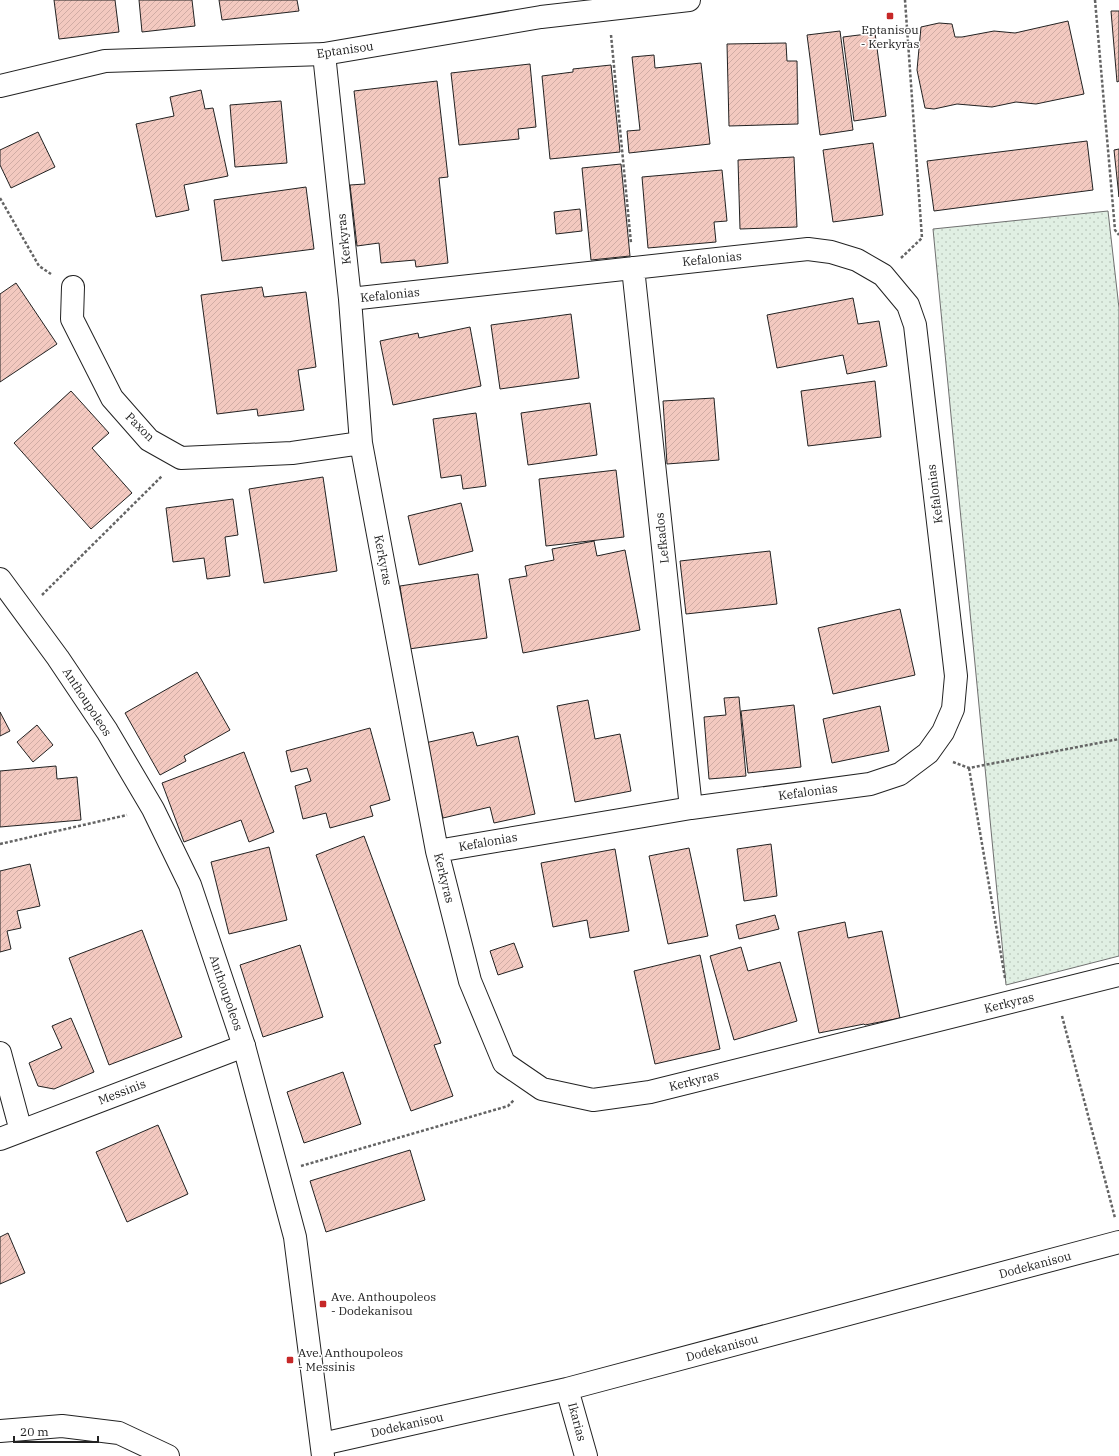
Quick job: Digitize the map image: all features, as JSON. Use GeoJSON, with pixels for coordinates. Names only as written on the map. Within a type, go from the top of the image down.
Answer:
{"type":"FeatureCollection","features":[{"type":"Feature","properties":{"kind":"street","name":"Eptanisou"},"geometry":{"type":"LineString","coordinates":[[0,86],[105,61],[324,54],[541,17],[689,0]]}},
{"type":"Feature","properties":{"kind":"street","name":"Kerkyras"},"geometry":{"type":"LineString","coordinates":[[324,54],[350,299],[361,443],[437,851],[470,981],[504,1063],[542,1089],[593,1100],[650,1092],[1119,976]]}},
{"type":"Feature","properties":{"kind":"street","name":"Kefalonias"},"geometry":{"type":"LineString","coordinates":[[350,299],[808,249],[831,252],[857,260],[883,275],[908,305],[915,325],[956,676],[952,709],[943,732],[928,753],[900,774],[870,784],[691,808],[437,851]]}},
{"type":"Feature","properties":{"kind":"street","name":"Lefkados"},"geometry":{"type":"LineString","coordinates":[[633,268],[691,808]]}},
{"type":"Feature","properties":{"kind":"street","name":"Paxon"},"geometry":{"type":"LineString","coordinates":[[73,287],[72,319],[112,398],[149,440],[181,458]]}},
{"type":"Feature","properties":{"kind":"street"},"geometry":{"type":"LineString","coordinates":[[181,458],[292,453],[361,443]]}},
{"type":"Feature","properties":{"kind":"street","name":"Anthoupoleos"},"geometry":{"type":"LineString","coordinates":[[0,579],[58,658],[107,731],[153,809],[190,885],[244,1046],[295,1236],[323,1450]]}},
{"type":"Feature","properties":{"kind":"street","name":"Messinis"},"geometry":{"type":"LineString","coordinates":[[0,1139],[244,1046]]}},
{"type":"Feature","properties":{"kind":"street"},"geometry":{"type":"LineString","coordinates":[[0,1053],[21,1130]]}},
{"type":"Feature","properties":{"kind":"street","name":"Dodekanisou"},"geometry":{"type":"LineString","coordinates":[[323,1450],[567,1388],[1118,1233]]}},
{"type":"Feature","properties":{"kind":"street","name":"Ikarias"},"geometry":{"type":"LineString","coordinates":[[567,1388],[586,1456]]}},
{"type":"Feature","properties":{"kind":"street"},"geometry":{"type":"LineString","coordinates":[[0,1431],[62,1426],[119,1433],[168,1456]]}},
{"type":"Feature","properties":{"kind":"path"},"geometry":{"type":"LineString","coordinates":[[883,275],[922,238],[905,0]]}},
{"type":"Feature","properties":{"kind":"path"},"geometry":{"type":"LineString","coordinates":[[1095,0],[1115,230],[1119,235]]}},
{"type":"Feature","properties":{"kind":"path"},"geometry":{"type":"LineString","coordinates":[[608,9],[633,268]]}},
{"type":"Feature","properties":{"kind":"path"},"geometry":{"type":"LineString","coordinates":[[0,198],[39,266],[73,287]]}},
{"type":"Feature","properties":{"kind":"path"},"geometry":{"type":"LineString","coordinates":[[24,612],[181,458]]}},
{"type":"Feature","properties":{"kind":"path"},"geometry":{"type":"LineString","coordinates":[[928,753],[969,768],[1119,739]]}},
{"type":"Feature","properties":{"kind":"path"},"geometry":{"type":"LineString","coordinates":[[969,768],[1009,1002]]}},
{"type":"Feature","properties":{"kind":"path"},"geometry":{"type":"LineString","coordinates":[[0,844],[153,809]]}},
{"type":"Feature","properties":{"kind":"path"},"geometry":{"type":"LineString","coordinates":[[1056,991],[1118,1233]]}},
{"type":"Feature","properties":{"kind":"path"},"geometry":{"type":"LineString","coordinates":[[278,1172],[508,1106],[532,1082]]}},
{"type":"Feature","properties":{"kind":"green space"},"geometry":{"type":"Polygon","coordinates":[[[1108,211],[1119,308],[1119,956],[1006,985],[933,229],[1108,211]]]}},
{"type":"Feature","properties":{"kind":"building"},"geometry":{"type":"Polygon","coordinates":[[[54,0],[115,0],[119,32],[59,39],[54,0]]]}},
{"type":"Feature","properties":{"kind":"building"},"geometry":{"type":"Polygon","coordinates":[[[139,0],[192,0],[195,26],[142,32],[139,0]]]}},
{"type":"Feature","properties":{"kind":"building"},"geometry":{"type":"Polygon","coordinates":[[[219,0],[297,0],[299,11],[222,20],[219,0]]]}},
{"type":"Feature","properties":{"kind":"building"},"geometry":{"type":"Polygon","coordinates":[[[1111,11],[1119,11],[1119,81],[1117,82],[1111,11]]]}},
{"type":"Feature","properties":{"kind":"building"},"geometry":{"type":"Polygon","coordinates":[[[1068,21],[1084,94],[1036,104],[1016,102],[992,107],[957,104],[934,109],[925,108],[917,70],[921,27],[939,23],[952,24],[955,37],[962,37],[994,31],[1015,33],[1068,21]]]}},
{"type":"Feature","properties":{"kind":"building"},"geometry":{"type":"Polygon","coordinates":[[[840,31],[853,130],[820,135],[807,35],[840,31]]]}},
{"type":"Feature","properties":{"kind":"building"},"geometry":{"type":"Polygon","coordinates":[[[875,33],[886,116],[854,121],[843,37],[875,33]]]}},
{"type":"Feature","properties":{"kind":"building"},"geometry":{"type":"Polygon","coordinates":[[[786,43],[787,61],[797,61],[798,124],[729,126],[727,44],[786,43]]]}},
{"type":"Feature","properties":{"kind":"building"},"geometry":{"type":"Polygon","coordinates":[[[654,55],[655,68],[701,63],[710,144],[629,153],[627,131],[640,130],[632,57],[654,55]]]}},
{"type":"Feature","properties":{"kind":"building"},"geometry":{"type":"Polygon","coordinates":[[[530,64],[536,127],[518,129],[519,139],[459,145],[451,73],[530,64]]]}},
{"type":"Feature","properties":{"kind":"building"},"geometry":{"type":"Polygon","coordinates":[[[611,65],[620,152],[550,159],[542,76],[573,72],[573,69],[611,65]]]}},
{"type":"Feature","properties":{"kind":"building"},"geometry":{"type":"Polygon","coordinates":[[[437,81],[448,177],[439,178],[448,263],[416,267],[415,260],[381,263],[379,243],[357,246],[350,185],[365,184],[354,91],[437,81]]]}},
{"type":"Feature","properties":{"kind":"building"},"geometry":{"type":"Polygon","coordinates":[[[201,90],[205,109],[213,108],[228,176],[184,185],[189,210],[156,217],[136,124],[174,116],[170,97],[201,90]]]}},
{"type":"Feature","properties":{"kind":"building"},"geometry":{"type":"Polygon","coordinates":[[[281,101],[287,163],[235,167],[230,105],[281,101]]]}},
{"type":"Feature","properties":{"kind":"building"},"geometry":{"type":"Polygon","coordinates":[[[38,132],[55,167],[11,188],[0,165],[0,150],[38,132]]]}},
{"type":"Feature","properties":{"kind":"building"},"geometry":{"type":"Polygon","coordinates":[[[1087,141],[1093,190],[934,211],[927,161],[1087,141]]]}},
{"type":"Feature","properties":{"kind":"building"},"geometry":{"type":"Polygon","coordinates":[[[873,143],[883,215],[833,222],[823,150],[873,143]]]}},
{"type":"Feature","properties":{"kind":"building"},"geometry":{"type":"Polygon","coordinates":[[[1119,149],[1119,197],[1114,150],[1119,149]]]}},
{"type":"Feature","properties":{"kind":"building"},"geometry":{"type":"Polygon","coordinates":[[[794,157],[797,227],[740,229],[738,160],[794,157]]]}},
{"type":"Feature","properties":{"kind":"building"},"geometry":{"type":"Polygon","coordinates":[[[621,164],[630,256],[591,260],[582,168],[621,164]]]}},
{"type":"Feature","properties":{"kind":"building"},"geometry":{"type":"Polygon","coordinates":[[[722,170],[727,221],[714,222],[716,242],[648,248],[642,177],[722,170]]]}},
{"type":"Feature","properties":{"kind":"building"},"geometry":{"type":"Polygon","coordinates":[[[306,187],[314,249],[222,261],[214,200],[306,187]]]}},
{"type":"Feature","properties":{"kind":"building"},"geometry":{"type":"Polygon","coordinates":[[[580,209],[582,231],[556,234],[554,212],[580,209]]]}},
{"type":"Feature","properties":{"kind":"building"},"geometry":{"type":"Polygon","coordinates":[[[16,283],[57,344],[0,382],[0,294],[16,283]]]}},
{"type":"Feature","properties":{"kind":"building"},"geometry":{"type":"Polygon","coordinates":[[[262,287],[264,297],[306,292],[316,367],[298,370],[304,410],[258,416],[257,409],[217,414],[201,295],[262,287]]]}},
{"type":"Feature","properties":{"kind":"building"},"geometry":{"type":"Polygon","coordinates":[[[853,298],[858,324],[879,321],[887,366],[847,374],[843,355],[777,368],[767,315],[853,298]]]}},
{"type":"Feature","properties":{"kind":"building"},"geometry":{"type":"Polygon","coordinates":[[[571,314],[579,378],[500,389],[491,325],[571,314]]]}},
{"type":"Feature","properties":{"kind":"building"},"geometry":{"type":"Polygon","coordinates":[[[470,327],[481,386],[393,405],[380,341],[418,333],[419,338],[470,327]]]}},
{"type":"Feature","properties":{"kind":"building"},"geometry":{"type":"Polygon","coordinates":[[[875,381],[881,437],[808,446],[801,391],[875,381]]]}},
{"type":"Feature","properties":{"kind":"building"},"geometry":{"type":"Polygon","coordinates":[[[71,391],[109,433],[92,448],[132,493],[91,529],[14,443],[71,391]]]}},
{"type":"Feature","properties":{"kind":"building"},"geometry":{"type":"Polygon","coordinates":[[[714,398],[719,460],[667,464],[663,401],[714,398]]]}},
{"type":"Feature","properties":{"kind":"building"},"geometry":{"type":"Polygon","coordinates":[[[590,403],[597,455],[528,465],[521,413],[590,403]]]}},
{"type":"Feature","properties":{"kind":"building"},"geometry":{"type":"Polygon","coordinates":[[[476,413],[486,486],[463,489],[461,475],[441,478],[433,419],[476,413]]]}},
{"type":"Feature","properties":{"kind":"building"},"geometry":{"type":"Polygon","coordinates":[[[616,470],[624,537],[546,546],[539,479],[616,470]]]}},
{"type":"Feature","properties":{"kind":"building"},"geometry":{"type":"Polygon","coordinates":[[[323,477],[337,571],[264,583],[249,489],[323,477]]]}},
{"type":"Feature","properties":{"kind":"building"},"geometry":{"type":"Polygon","coordinates":[[[233,499],[238,535],[225,537],[230,576],[207,579],[204,558],[173,562],[166,508],[233,499]]]}},
{"type":"Feature","properties":{"kind":"building"},"geometry":{"type":"Polygon","coordinates":[[[461,503],[473,551],[419,565],[408,516],[461,503]]]}},
{"type":"Feature","properties":{"kind":"building"},"geometry":{"type":"Polygon","coordinates":[[[594,541],[597,556],[625,550],[640,630],[523,653],[509,579],[527,576],[525,566],[554,560],[552,549],[594,541]]]}},
{"type":"Feature","properties":{"kind":"building"},"geometry":{"type":"Polygon","coordinates":[[[770,551],[777,604],[686,614],[680,561],[770,551]]]}},
{"type":"Feature","properties":{"kind":"building"},"geometry":{"type":"Polygon","coordinates":[[[478,574],[487,638],[409,649],[400,586],[478,574]]]}},
{"type":"Feature","properties":{"kind":"building"},"geometry":{"type":"Polygon","coordinates":[[[900,609],[915,675],[833,694],[818,628],[900,609]]]}},
{"type":"Feature","properties":{"kind":"building"},"geometry":{"type":"Polygon","coordinates":[[[197,672],[230,730],[184,756],[186,761],[160,775],[125,713],[197,672]]]}},
{"type":"Feature","properties":{"kind":"building"},"geometry":{"type":"Polygon","coordinates":[[[739,697],[746,776],[709,779],[704,717],[726,715],[724,698],[739,697]]]}},
{"type":"Feature","properties":{"kind":"building"},"geometry":{"type":"Polygon","coordinates":[[[588,700],[595,739],[620,734],[631,791],[575,802],[557,706],[588,700]]]}},
{"type":"Feature","properties":{"kind":"building"},"geometry":{"type":"Polygon","coordinates":[[[794,705],[801,767],[748,773],[741,711],[794,705]]]}},
{"type":"Feature","properties":{"kind":"building"},"geometry":{"type":"Polygon","coordinates":[[[880,706],[889,751],[832,763],[823,719],[880,706]]]}},
{"type":"Feature","properties":{"kind":"building"},"geometry":{"type":"Polygon","coordinates":[[[0,712],[10,731],[0,736],[0,712]]]}},
{"type":"Feature","properties":{"kind":"building"},"geometry":{"type":"Polygon","coordinates":[[[37,725],[53,745],[33,762],[17,742],[37,725]]]}},
{"type":"Feature","properties":{"kind":"building"},"geometry":{"type":"Polygon","coordinates":[[[370,728],[390,800],[370,806],[373,816],[330,828],[326,813],[303,819],[295,786],[311,781],[307,768],[291,772],[286,751],[370,728]]]}},
{"type":"Feature","properties":{"kind":"building"},"geometry":{"type":"Polygon","coordinates":[[[473,732],[477,746],[518,736],[535,814],[494,823],[490,807],[443,818],[425,743],[473,732]]]}},
{"type":"Feature","properties":{"kind":"building"},"geometry":{"type":"Polygon","coordinates":[[[244,752],[274,832],[249,842],[241,820],[184,842],[162,783],[244,752]]]}},
{"type":"Feature","properties":{"kind":"building"},"geometry":{"type":"Polygon","coordinates":[[[56,766],[57,779],[77,777],[81,820],[0,827],[0,771],[56,766]]]}},
{"type":"Feature","properties":{"kind":"building"},"geometry":{"type":"Polygon","coordinates":[[[364,836],[441,1043],[434,1045],[453,1096],[411,1111],[316,855],[364,836]]]}},
{"type":"Feature","properties":{"kind":"building"},"geometry":{"type":"Polygon","coordinates":[[[771,844],[777,896],[744,901],[737,849],[771,844]]]}},
{"type":"Feature","properties":{"kind":"building"},"geometry":{"type":"Polygon","coordinates":[[[269,847],[287,920],[229,934],[211,862],[269,847]]]}},
{"type":"Feature","properties":{"kind":"building"},"geometry":{"type":"Polygon","coordinates":[[[689,848],[708,936],[668,944],[649,856],[689,848]]]}},
{"type":"Feature","properties":{"kind":"building"},"geometry":{"type":"Polygon","coordinates":[[[615,849],[629,931],[590,938],[587,920],[553,927],[541,863],[615,849]]]}},
{"type":"Feature","properties":{"kind":"building"},"geometry":{"type":"Polygon","coordinates":[[[30,864],[40,906],[17,911],[21,928],[7,931],[11,949],[0,952],[0,871],[30,864]]]}},
{"type":"Feature","properties":{"kind":"building"},"geometry":{"type":"Polygon","coordinates":[[[775,915],[779,929],[739,939],[736,925],[775,915]]]}},
{"type":"Feature","properties":{"kind":"building"},"geometry":{"type":"Polygon","coordinates":[[[845,922],[848,938],[882,931],[900,1018],[819,1033],[798,932],[845,922]]]}},
{"type":"Feature","properties":{"kind":"building"},"geometry":{"type":"Polygon","coordinates":[[[142,930],[182,1037],[109,1065],[69,958],[142,930]]]}},
{"type":"Feature","properties":{"kind":"building"},"geometry":{"type":"Polygon","coordinates":[[[514,943],[523,967],[498,975],[490,951],[514,943]]]}},
{"type":"Feature","properties":{"kind":"building"},"geometry":{"type":"Polygon","coordinates":[[[300,945],[323,1017],[263,1037],[240,965],[300,945]]]}},
{"type":"Feature","properties":{"kind":"building"},"geometry":{"type":"Polygon","coordinates":[[[741,947],[748,971],[780,962],[797,1021],[734,1040],[710,956],[741,947]]]}},
{"type":"Feature","properties":{"kind":"building"},"geometry":{"type":"Polygon","coordinates":[[[700,955],[720,1049],[655,1064],[634,971],[700,955]]]}},
{"type":"Feature","properties":{"kind":"building"},"geometry":{"type":"Polygon","coordinates":[[[71,1018],[94,1072],[54,1089],[38,1086],[29,1063],[62,1048],[52,1026],[71,1018]]]}},
{"type":"Feature","properties":{"kind":"building"},"geometry":{"type":"Polygon","coordinates":[[[343,1072],[361,1124],[304,1143],[287,1092],[343,1072]]]}},
{"type":"Feature","properties":{"kind":"building"},"geometry":{"type":"Polygon","coordinates":[[[158,1125],[188,1194],[127,1222],[96,1152],[158,1125]]]}},
{"type":"Feature","properties":{"kind":"building"},"geometry":{"type":"Polygon","coordinates":[[[410,1150],[425,1200],[326,1232],[310,1181],[410,1150]]]}},
{"type":"Feature","properties":{"kind":"building"},"geometry":{"type":"Polygon","coordinates":[[[8,1233],[25,1273],[0,1284],[0,1237],[8,1233]]]}},
{"type":"Feature","properties":{"kind":"place","name":"Eptanisou - Kerkyras"},"geometry":{"type":"Point","coordinates":[890,16]}},
{"type":"Feature","properties":{"kind":"place","name":"Ave. Anthoupoleos - Dodekanisou"},"geometry":{"type":"Point","coordinates":[323,1304]}},
{"type":"Feature","properties":{"kind":"place","name":"Ave. Anthoupoleos - Messinis"},"geometry":{"type":"Point","coordinates":[290,1360]}}]}
